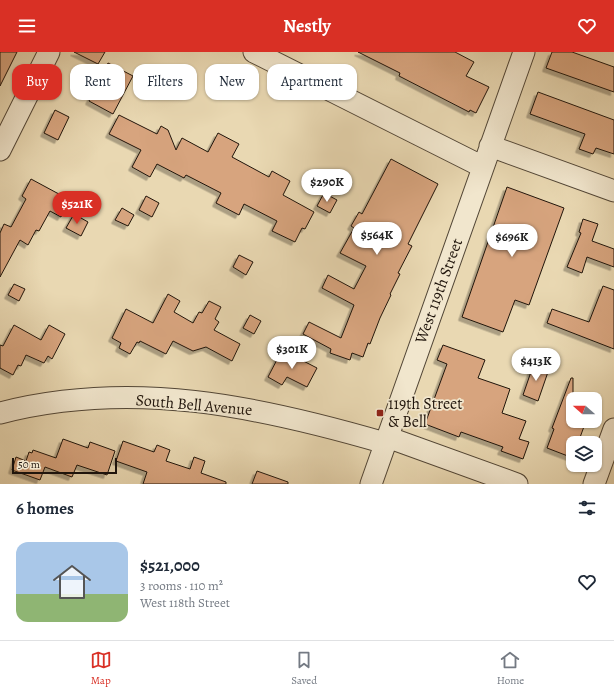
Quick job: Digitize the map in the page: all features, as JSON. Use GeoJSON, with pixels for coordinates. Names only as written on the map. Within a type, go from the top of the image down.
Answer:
{"type":"FeatureCollection","features":[{"type":"Feature","properties":{"kind":"street"},"geometry":{"type":"LineString","coordinates":[[0,150],[49,52]]}},
{"type":"Feature","properties":{"kind":"street"},"geometry":{"type":"LineString","coordinates":[[254,52],[483,167]]}},
{"type":"Feature","properties":{"kind":"street","name":"West 119th Street"},"geometry":{"type":"LineString","coordinates":[[371,484],[524,52]]}},
{"type":"Feature","properties":{"kind":"street"},"geometry":{"type":"LineString","coordinates":[[490,146],[614,191]]}},
{"type":"Feature","properties":{"kind":"street","name":"South Bell Avenue"},"geometry":{"type":"LineString","coordinates":[[0,413],[45,404],[154,398],[228,405],[298,419],[386,440],[517,484]]}},
{"type":"Feature","properties":{"kind":"street"},"geometry":{"type":"LineString","coordinates":[[594,484],[614,429]]}},
{"type":"Feature","properties":{"kind":"building"},"geometry":{"type":"Polygon","coordinates":[[[0,52],[17,52],[0,86],[0,52]]]}},
{"type":"Feature","properties":{"kind":"building"},"geometry":{"type":"Polygon","coordinates":[[[74,52],[105,52],[98,64],[74,52]]]}},
{"type":"Feature","properties":{"kind":"building"},"geometry":{"type":"Polygon","coordinates":[[[358,52],[455,52],[474,62],[466,76],[489,87],[476,113],[470,110],[469,112],[399,76],[400,73],[358,52]]]}},
{"type":"Feature","properties":{"kind":"building"},"geometry":{"type":"Polygon","coordinates":[[[552,52],[572,52],[614,67],[614,92],[546,68],[552,52]]]}},
{"type":"Feature","properties":{"kind":"building"},"geometry":{"type":"Polygon","coordinates":[[[125,72],[133,76],[125,91],[125,72]]]}},
{"type":"Feature","properties":{"kind":"building"},"geometry":{"type":"Polygon","coordinates":[[[538,92],[614,120],[614,154],[596,148],[593,154],[579,149],[585,134],[530,114],[538,92]]]}},
{"type":"Feature","properties":{"kind":"building"},"geometry":{"type":"Polygon","coordinates":[[[90,100],[120,100],[113,114],[90,100]]]}},
{"type":"Feature","properties":{"kind":"building"},"geometry":{"type":"Polygon","coordinates":[[[55,110],[69,117],[58,140],[44,133],[55,110]]]}},
{"type":"Feature","properties":{"kind":"building"},"geometry":{"type":"Polygon","coordinates":[[[119,115],[157,134],[161,126],[168,130],[176,150],[182,138],[208,152],[218,133],[239,144],[232,157],[269,177],[272,171],[290,181],[283,195],[314,212],[305,229],[302,228],[295,242],[272,231],[277,221],[244,204],[239,215],[216,203],[221,193],[186,175],[184,178],[157,164],[150,177],[132,167],[141,150],[109,134],[119,115]]]}},
{"type":"Feature","properties":{"kind":"building"},"geometry":{"type":"Polygon","coordinates":[[[391,159],[438,184],[408,244],[412,246],[398,273],[400,274],[390,294],[391,295],[370,344],[368,343],[363,357],[352,353],[350,360],[330,353],[331,349],[303,334],[309,322],[341,338],[354,305],[322,288],[328,275],[354,289],[366,266],[340,253],[354,228],[351,226],[359,212],[362,214],[391,159]]]}},
{"type":"Feature","properties":{"kind":"building"},"geometry":{"type":"Polygon","coordinates":[[[31,179],[70,200],[61,217],[50,211],[39,231],[36,230],[28,245],[20,240],[0,277],[0,233],[4,224],[11,227],[26,199],[22,196],[31,179]]]}},
{"type":"Feature","properties":{"kind":"building"},"geometry":{"type":"Polygon","coordinates":[[[507,187],[564,208],[529,305],[515,300],[503,332],[462,317],[507,187]]]}},
{"type":"Feature","properties":{"kind":"building"},"geometry":{"type":"Polygon","coordinates":[[[324,193],[337,200],[330,213],[317,206],[324,193]]]}},
{"type":"Feature","properties":{"kind":"building"},"geometry":{"type":"Polygon","coordinates":[[[146,196],[159,203],[152,217],[139,210],[146,196]]]}},
{"type":"Feature","properties":{"kind":"building"},"geometry":{"type":"Polygon","coordinates":[[[122,208],[134,215],[128,226],[115,220],[122,208]]]}},
{"type":"Feature","properties":{"kind":"building"},"geometry":{"type":"Polygon","coordinates":[[[74,214],[88,222],[81,236],[66,228],[74,214]]]}},
{"type":"Feature","properties":{"kind":"building"},"geometry":{"type":"Polygon","coordinates":[[[583,219],[598,224],[592,241],[614,249],[614,267],[587,257],[582,273],[567,267],[581,233],[579,232],[583,219]]]}},
{"type":"Feature","properties":{"kind":"building"},"geometry":{"type":"Polygon","coordinates":[[[239,255],[253,262],[246,275],[233,267],[239,255]]]}},
{"type":"Feature","properties":{"kind":"building"},"geometry":{"type":"Polygon","coordinates":[[[14,284],[25,289],[19,301],[8,295],[14,284]]]}},
{"type":"Feature","properties":{"kind":"building"},"geometry":{"type":"Polygon","coordinates":[[[603,286],[614,290],[614,349],[547,323],[552,309],[589,322],[603,286]]]}},
{"type":"Feature","properties":{"kind":"building"},"geometry":{"type":"Polygon","coordinates":[[[168,294],[180,301],[174,312],[193,323],[199,312],[202,313],[209,301],[221,307],[215,319],[219,322],[214,330],[240,344],[232,361],[206,347],[193,351],[173,341],[166,354],[140,341],[139,343],[137,342],[130,354],[119,348],[121,343],[112,338],[126,309],[153,323],[168,294]]]}},
{"type":"Feature","properties":{"kind":"building"},"geometry":{"type":"Polygon","coordinates":[[[250,315],[261,321],[254,334],[243,328],[250,315]]]}},
{"type":"Feature","properties":{"kind":"building"},"geometry":{"type":"Polygon","coordinates":[[[14,325],[41,340],[49,325],[65,334],[52,359],[48,356],[44,363],[26,355],[21,366],[18,365],[13,375],[0,368],[0,345],[3,346],[14,325]]]}},
{"type":"Feature","properties":{"kind":"building"},"geometry":{"type":"Polygon","coordinates":[[[443,345],[485,360],[478,378],[510,389],[502,413],[526,421],[519,439],[529,442],[523,459],[501,451],[503,447],[461,432],[459,437],[425,424],[447,364],[437,360],[443,345]]]}},
{"type":"Feature","properties":{"kind":"building"},"geometry":{"type":"Polygon","coordinates":[[[282,350],[317,368],[307,387],[287,377],[282,385],[268,377],[282,350]]]}},
{"type":"Feature","properties":{"kind":"building"},"geometry":{"type":"Polygon","coordinates":[[[534,363],[549,369],[538,401],[523,395],[534,363]]]}},
{"type":"Feature","properties":{"kind":"building"},"geometry":{"type":"Polygon","coordinates":[[[571,378],[573,378],[573,392],[566,392],[566,428],[583,428],[581,436],[566,436],[566,455],[547,448],[554,429],[552,428],[571,378]]]}},
{"type":"Feature","properties":{"kind":"building"},"geometry":{"type":"Polygon","coordinates":[[[63,439],[88,448],[90,442],[115,451],[107,475],[77,465],[72,477],[45,467],[40,480],[12,470],[16,457],[26,461],[29,452],[32,453],[33,450],[56,458],[63,439]]]}},
{"type":"Feature","properties":{"kind":"building"},"geometry":{"type":"Polygon","coordinates":[[[123,441],[154,452],[157,445],[170,450],[166,461],[190,469],[194,457],[205,461],[201,473],[226,482],[226,484],[143,484],[147,472],[116,461],[123,441]]]}},
{"type":"Feature","properties":{"kind":"building"},"geometry":{"type":"Polygon","coordinates":[[[257,471],[288,482],[288,484],[252,484],[257,471]]]}},
{"type":"Feature","properties":{"kind":"place","name":"119th Street & Bell"},"geometry":{"type":"Point","coordinates":[380,413]}}]}
